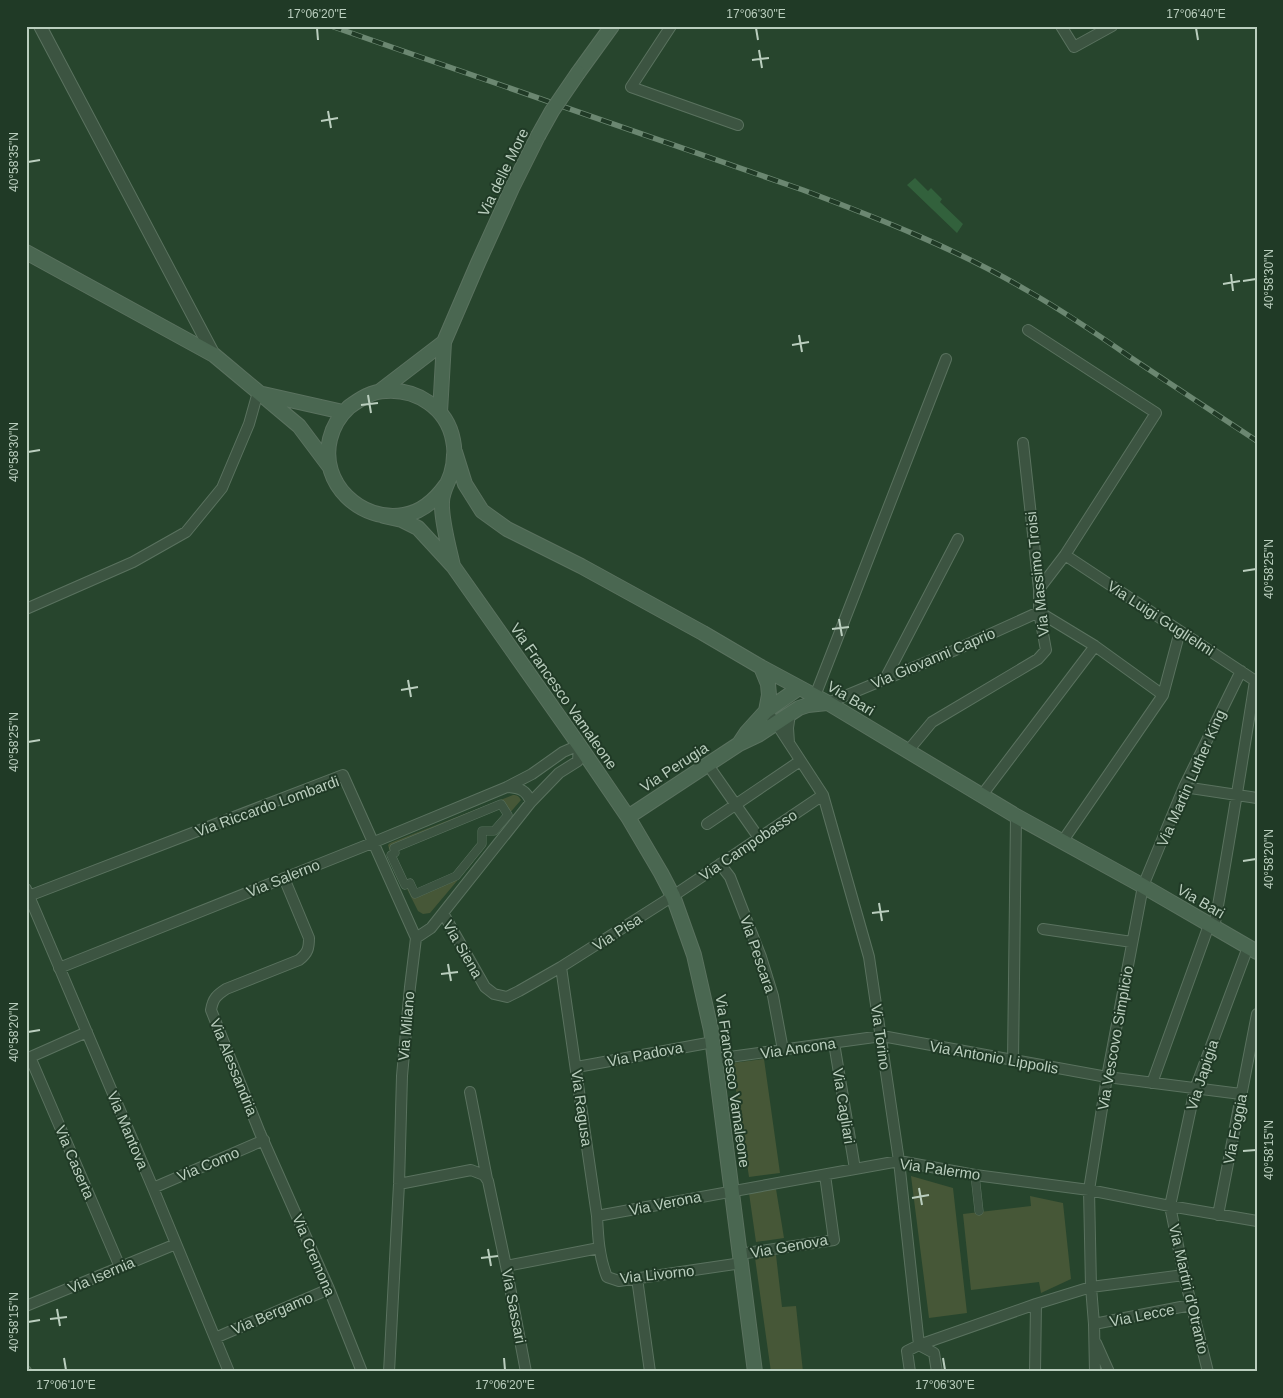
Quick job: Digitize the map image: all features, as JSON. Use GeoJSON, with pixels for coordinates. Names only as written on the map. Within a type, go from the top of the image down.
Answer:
{"type":"FeatureCollection","features":[{"type":"Feature","properties":{"kind":"main road","name":"Via delle More"},"geometry":{"type":"LineString","coordinates":[[444,342],[508,196],[538,136],[552,111],[612,26]]}},
{"type":"Feature","properties":{"kind":"main road"},"geometry":{"type":"LineString","coordinates":[[26,252],[214,355],[299,426],[330,467]]}},
{"type":"Feature","properties":{"kind":"main road"},"geometry":{"type":"LineString","coordinates":[[380,391],[396,390],[413,394],[428,401],[440,412],[451,431],[455,452],[452,473],[446,485],[439,495],[423,508],[404,515],[384,516],[365,511],[349,500],[337,485],[330,467],[328,448],[333,429],[343,412],[360,399],[380,391],[444,342]]}},
{"type":"Feature","properties":{"kind":"main road"},"geometry":{"type":"LineString","coordinates":[[440,412],[444,342]]}},
{"type":"Feature","properties":{"kind":"main road"},"geometry":{"type":"LineString","coordinates":[[258,392],[343,412]]}},
{"type":"Feature","properties":{"kind":"main road","name":"Via Bari"},"geometry":{"type":"LineString","coordinates":[[455,452],[465,484],[482,511],[507,529],[581,566],[694,628],[799,688],[811,700]]}},
{"type":"Feature","properties":{"kind":"main road"},"geometry":{"type":"LineString","coordinates":[[446,485],[442,502],[452,566]]}},
{"type":"Feature","properties":{"kind":"main road","name":"Via Francesco Vamaleone"},"geometry":{"type":"LineString","coordinates":[[384,516],[402,520],[418,528],[452,566],[628,817],[673,896],[694,955],[704,993],[713,1042],[755,1372]]}},
{"type":"Feature","properties":{"kind":"main road"},"geometry":{"type":"LineString","coordinates":[[761,667],[768,684],[769,695],[766,711]]}},
{"type":"Feature","properties":{"kind":"main road"},"geometry":{"type":"LineString","coordinates":[[790,714],[799,688]]}},
{"type":"Feature","properties":{"kind":"main road"},"geometry":{"type":"LineString","coordinates":[[739,744],[766,711],[799,688]]}},
{"type":"Feature","properties":{"kind":"main road"},"geometry":{"type":"LineString","coordinates":[[739,744],[758,736],[811,700],[828,703]]}},
{"type":"Feature","properties":{"kind":"main road","name":"Via Bari"},"geometry":{"type":"LineString","coordinates":[[828,703],[1016,816],[1143,886],[1253,950]]}},
{"type":"Feature","properties":{"kind":"main road","name":"Via Perugia"},"geometry":{"type":"LineString","coordinates":[[628,817],[739,744]]}},
{"type":"Feature","properties":{"kind":"street"},"geometry":{"type":"LineString","coordinates":[[40,26],[214,355]]}},
{"type":"Feature","properties":{"kind":"street"},"geometry":{"type":"LineString","coordinates":[[671,26],[630,87],[738,125]]}},
{"type":"Feature","properties":{"kind":"street"},"geometry":{"type":"LineString","coordinates":[[1061,26],[1074,47],[1112,26]]}},
{"type":"Feature","properties":{"kind":"street"},"geometry":{"type":"LineString","coordinates":[[1028,330],[1156,413],[1065,555],[1039,589]]}},
{"type":"Feature","properties":{"kind":"street"},"geometry":{"type":"LineString","coordinates":[[811,700],[946,359]]}},
{"type":"Feature","properties":{"kind":"street"},"geometry":{"type":"LineString","coordinates":[[26,609],[133,562],[186,532],[222,488],[249,424],[258,392]]}},
{"type":"Feature","properties":{"kind":"street","name":"Via Massimo Troisi"},"geometry":{"type":"LineString","coordinates":[[909,753],[912,746],[932,722],[1038,659],[1046,650],[1039,612],[1039,589],[1023,443]]}},
{"type":"Feature","properties":{"kind":"street"},"geometry":{"type":"LineString","coordinates":[[885,678],[958,539]]}},
{"type":"Feature","properties":{"kind":"street","name":"Via Luigi Guglielmi"},"geometry":{"type":"LineString","coordinates":[[1065,555],[1256,681]]}},
{"type":"Feature","properties":{"kind":"street"},"geometry":{"type":"LineString","coordinates":[[1039,612],[1095,646],[1163,694]]}},
{"type":"Feature","properties":{"kind":"street","name":"Via Giovanni Caprio"},"geometry":{"type":"LineString","coordinates":[[828,703],[953,651],[1039,612]]}},
{"type":"Feature","properties":{"kind":"street"},"geometry":{"type":"LineString","coordinates":[[1062,842],[1163,694],[1180,631]]}},
{"type":"Feature","properties":{"kind":"street"},"geometry":{"type":"LineString","coordinates":[[982,795],[1095,646]]}},
{"type":"Feature","properties":{"kind":"street","name":"Via Martin Luther King"},"geometry":{"type":"LineString","coordinates":[[1143,886],[1184,788],[1241,670]]}},
{"type":"Feature","properties":{"kind":"street"},"geometry":{"type":"LineString","coordinates":[[1152,1083],[1212,927],[1228,852],[1236,795],[1252,724],[1256,681]]}},
{"type":"Feature","properties":{"kind":"street","name":"Via Torino"},"geometry":{"type":"LineString","coordinates":[[766,711],[776,723],[823,795],[869,957],[899,1161],[919,1345]]}},
{"type":"Feature","properties":{"kind":"street"},"geometry":{"type":"LineString","coordinates":[[789,744],[788,728],[790,714]]}},
{"type":"Feature","properties":{"kind":"street"},"geometry":{"type":"LineString","coordinates":[[416,938],[432,928],[531,802],[559,773],[578,761],[579,746]]}},
{"type":"Feature","properties":{"kind":"street","name":"Via Salerno"},"geometry":{"type":"LineString","coordinates":[[59,968],[372,843],[506,787],[532,774],[563,752],[579,746]]}},
{"type":"Feature","properties":{"kind":"street"},"geometry":{"type":"LineString","coordinates":[[707,824],[800,761]]}},
{"type":"Feature","properties":{"kind":"street"},"geometry":{"type":"LineString","coordinates":[[708,765],[759,838]]}},
{"type":"Feature","properties":{"kind":"street","name":"Via Riccardo Lombardi"},"geometry":{"type":"LineString","coordinates":[[27,894],[343,775],[416,938]]}},
{"type":"Feature","properties":{"kind":"street"},"geometry":{"type":"LineString","coordinates":[[506,787],[518,788],[528,794],[531,802]]}},
{"type":"Feature","properties":{"kind":"street"},"geometry":{"type":"LineString","coordinates":[[1184,788],[1257,798]]}},
{"type":"Feature","properties":{"kind":"street","name":"Via Campobasso"},"geometry":{"type":"LineString","coordinates":[[673,896],[823,795]]}},
{"type":"Feature","properties":{"kind":"street"},"geometry":{"type":"LineString","coordinates":[[500,804],[508,815],[494,831],[482,831],[482,844],[456,876],[415,894],[410,883],[405,885],[391,855],[395,853],[394,848],[500,804]]}},
{"type":"Feature","properties":{"kind":"street"},"geometry":{"type":"LineString","coordinates":[[1013,1061],[1016,816]]}},
{"type":"Feature","properties":{"kind":"street","name":"Via Pescara"},"geometry":{"type":"LineString","coordinates":[[720,864],[730,877],[761,957],[774,996],[783,1050]]}},
{"type":"Feature","properties":{"kind":"street","name":"Via Alessandria"},"geometry":{"type":"LineString","coordinates":[[264,1140],[211,1010],[212,1002],[226,989],[300,960],[306,955],[310,938],[284,878]]}},
{"type":"Feature","properties":{"kind":"street","name":"Via Vescovo Simplicio"},"geometry":{"type":"LineString","coordinates":[[1095,1372],[1089,1190],[1107,1077],[1143,886]]}},
{"type":"Feature","properties":{"kind":"street","name":"Via Mantova"},"geometry":{"type":"LineString","coordinates":[[27,894],[153,1188],[229,1372]]}},
{"type":"Feature","properties":{"kind":"street","name":"Via Pisa"},"geometry":{"type":"LineString","coordinates":[[562,967],[673,896]]}},
{"type":"Feature","properties":{"kind":"street","name":"Via Siena"},"geometry":{"type":"LineString","coordinates":[[443,913],[485,987],[494,994],[506,996],[519,992],[562,967]]}},
{"type":"Feature","properties":{"kind":"street"},"geometry":{"type":"LineString","coordinates":[[1044,929],[1132,942]]}},
{"type":"Feature","properties":{"kind":"street","name":"Via Milano"},"geometry":{"type":"LineString","coordinates":[[388,1372],[400,1184],[402,1076],[416,938]]}},
{"type":"Feature","properties":{"kind":"street","name":"Via Japigia"},"geometry":{"type":"LineString","coordinates":[[1170,1206],[1195,1088],[1253,950]]}},
{"type":"Feature","properties":{"kind":"street","name":"Via Ragusa"},"geometry":{"type":"LineString","coordinates":[[562,967],[597,1216],[599,1248]]}},
{"type":"Feature","properties":{"kind":"street","name":"Via Foggia"},"geometry":{"type":"LineString","coordinates":[[1218,1215],[1257,1014]]}},
{"type":"Feature","properties":{"kind":"street"},"geometry":{"type":"LineString","coordinates":[[28,1058],[87,1032]]}},
{"type":"Feature","properties":{"kind":"street","name":"Via Ancona"},"geometry":{"type":"LineString","coordinates":[[715,1060],[882,1036]]}},
{"type":"Feature","properties":{"kind":"street","name":"Via Antonio Lippolis"},"geometry":{"type":"LineString","coordinates":[[882,1036],[1107,1077],[1241,1094]]}},
{"type":"Feature","properties":{"kind":"street","name":"Via Padova"},"geometry":{"type":"LineString","coordinates":[[577,1067],[713,1042]]}},
{"type":"Feature","properties":{"kind":"street","name":"Via Cagliari"},"geometry":{"type":"LineString","coordinates":[[834,1043],[854,1169]]}},
{"type":"Feature","properties":{"kind":"street","name":"Via Caserta"},"geometry":{"type":"LineString","coordinates":[[28,1058],[120,1267]]}},
{"type":"Feature","properties":{"kind":"street","name":"Via Sassari"},"geometry":{"type":"LineString","coordinates":[[470,1092],[526,1372]]}},
{"type":"Feature","properties":{"kind":"street","name":"Via Como"},"geometry":{"type":"LineString","coordinates":[[153,1188],[264,1140]]}},
{"type":"Feature","properties":{"kind":"street","name":"Via Cremona"},"geometry":{"type":"LineString","coordinates":[[264,1140],[329,1289],[362,1372]]}},
{"type":"Feature","properties":{"kind":"street","name":"Via Palermo"},"geometry":{"type":"LineString","coordinates":[[733,1190],[899,1161],[975,1175],[1089,1190],[1257,1221]]}},
{"type":"Feature","properties":{"kind":"street"},"geometry":{"type":"LineString","coordinates":[[400,1184],[471,1170],[484,1174],[488,1181]]}},
{"type":"Feature","properties":{"kind":"street","name":"Via Genova"},"geometry":{"type":"LineString","coordinates":[[741,1259],[834,1240],[825,1175]]}},
{"type":"Feature","properties":{"kind":"street"},"geometry":{"type":"LineString","coordinates":[[975,1175],[979,1211]]}},
{"type":"Feature","properties":{"kind":"street","name":"Via Verona"},"geometry":{"type":"LineString","coordinates":[[597,1216],[733,1190]]}},
{"type":"Feature","properties":{"kind":"street","name":"Via Martiri d'Otranto"},"geometry":{"type":"LineString","coordinates":[[1170,1206],[1191,1305],[1208,1372]]}},
{"type":"Feature","properties":{"kind":"street","name":"Via Isernia"},"geometry":{"type":"LineString","coordinates":[[26,1306],[176,1244]]}},
{"type":"Feature","properties":{"kind":"street"},"geometry":{"type":"LineString","coordinates":[[506,1266],[599,1248]]}},
{"type":"Feature","properties":{"kind":"street","name":"Via Livorno"},"geometry":{"type":"LineString","coordinates":[[599,1248],[607,1277],[619,1281],[741,1259]]}},
{"type":"Feature","properties":{"kind":"street"},"geometry":{"type":"LineString","coordinates":[[910,1372],[907,1351],[919,1345],[1091,1287],[1184,1274]]}},
{"type":"Feature","properties":{"kind":"street"},"geometry":{"type":"LineString","coordinates":[[637,1278],[650,1372]]}},
{"type":"Feature","properties":{"kind":"street","name":"Via Bergamo"},"geometry":{"type":"LineString","coordinates":[[215,1338],[329,1289]]}},
{"type":"Feature","properties":{"kind":"street"},"geometry":{"type":"LineString","coordinates":[[1035,1372],[1036,1304]]}},
{"type":"Feature","properties":{"kind":"street","name":"Via Lecce"},"geometry":{"type":"LineString","coordinates":[[1094,1324],[1191,1305]]}},
{"type":"Feature","properties":{"kind":"street"},"geometry":{"type":"LineString","coordinates":[[1094,1339],[1110,1372]]}},
{"type":"Feature","properties":{"kind":"street"},"geometry":{"type":"LineString","coordinates":[[919,1345],[934,1353],[937,1372]]}},
{"type":"Feature","properties":{"kind":"shaded area"},"geometry":{"type":"Polygon","coordinates":[[[915,178],[928,191],[931,188],[942,199],[940,202],[963,224],[957,233],[907,185],[915,178]]]}},
{"type":"Feature","properties":{"kind":"shaded area"},"geometry":{"type":"Polygon","coordinates":[[[513,795],[518,796],[521,800],[508,815],[501,804],[403,844],[391,855],[388,845],[390,843],[513,795]]]}},
{"type":"Feature","properties":{"kind":"shaded area"},"geometry":{"type":"Polygon","coordinates":[[[470,859],[473,862],[430,913],[423,914],[418,911],[405,885],[415,893],[455,877],[470,859]]]}},
{"type":"Feature","properties":{"kind":"shaded area"},"geometry":{"type":"Polygon","coordinates":[[[764,1059],[780,1173],[749,1177],[732,1063],[764,1059]]]}},
{"type":"Feature","properties":{"kind":"shaded area"},"geometry":{"type":"Polygon","coordinates":[[[911,1176],[953,1188],[967,1313],[929,1318],[911,1176]]]}},
{"type":"Feature","properties":{"kind":"shaded area"},"geometry":{"type":"Polygon","coordinates":[[[776,1189],[784,1238],[756,1242],[749,1193],[776,1189]]]}},
{"type":"Feature","properties":{"kind":"shaded area"},"geometry":{"type":"Polygon","coordinates":[[[1030,1196],[1063,1203],[1071,1279],[1041,1293],[1039,1282],[971,1290],[963,1214],[1031,1206],[1030,1196]]]}},
{"type":"Feature","properties":{"kind":"shaded area"},"geometry":{"type":"Polygon","coordinates":[[[776,1255],[782,1307],[796,1306],[803,1372],[771,1372],[755,1258],[776,1255]]]}},
{"type":"Feature","properties":{"kind":"railway"},"geometry":{"type":"LineString","coordinates":[[331,26],[803,190],[946,248],[1001,276],[1054,307],[1257,441]]}}]}
